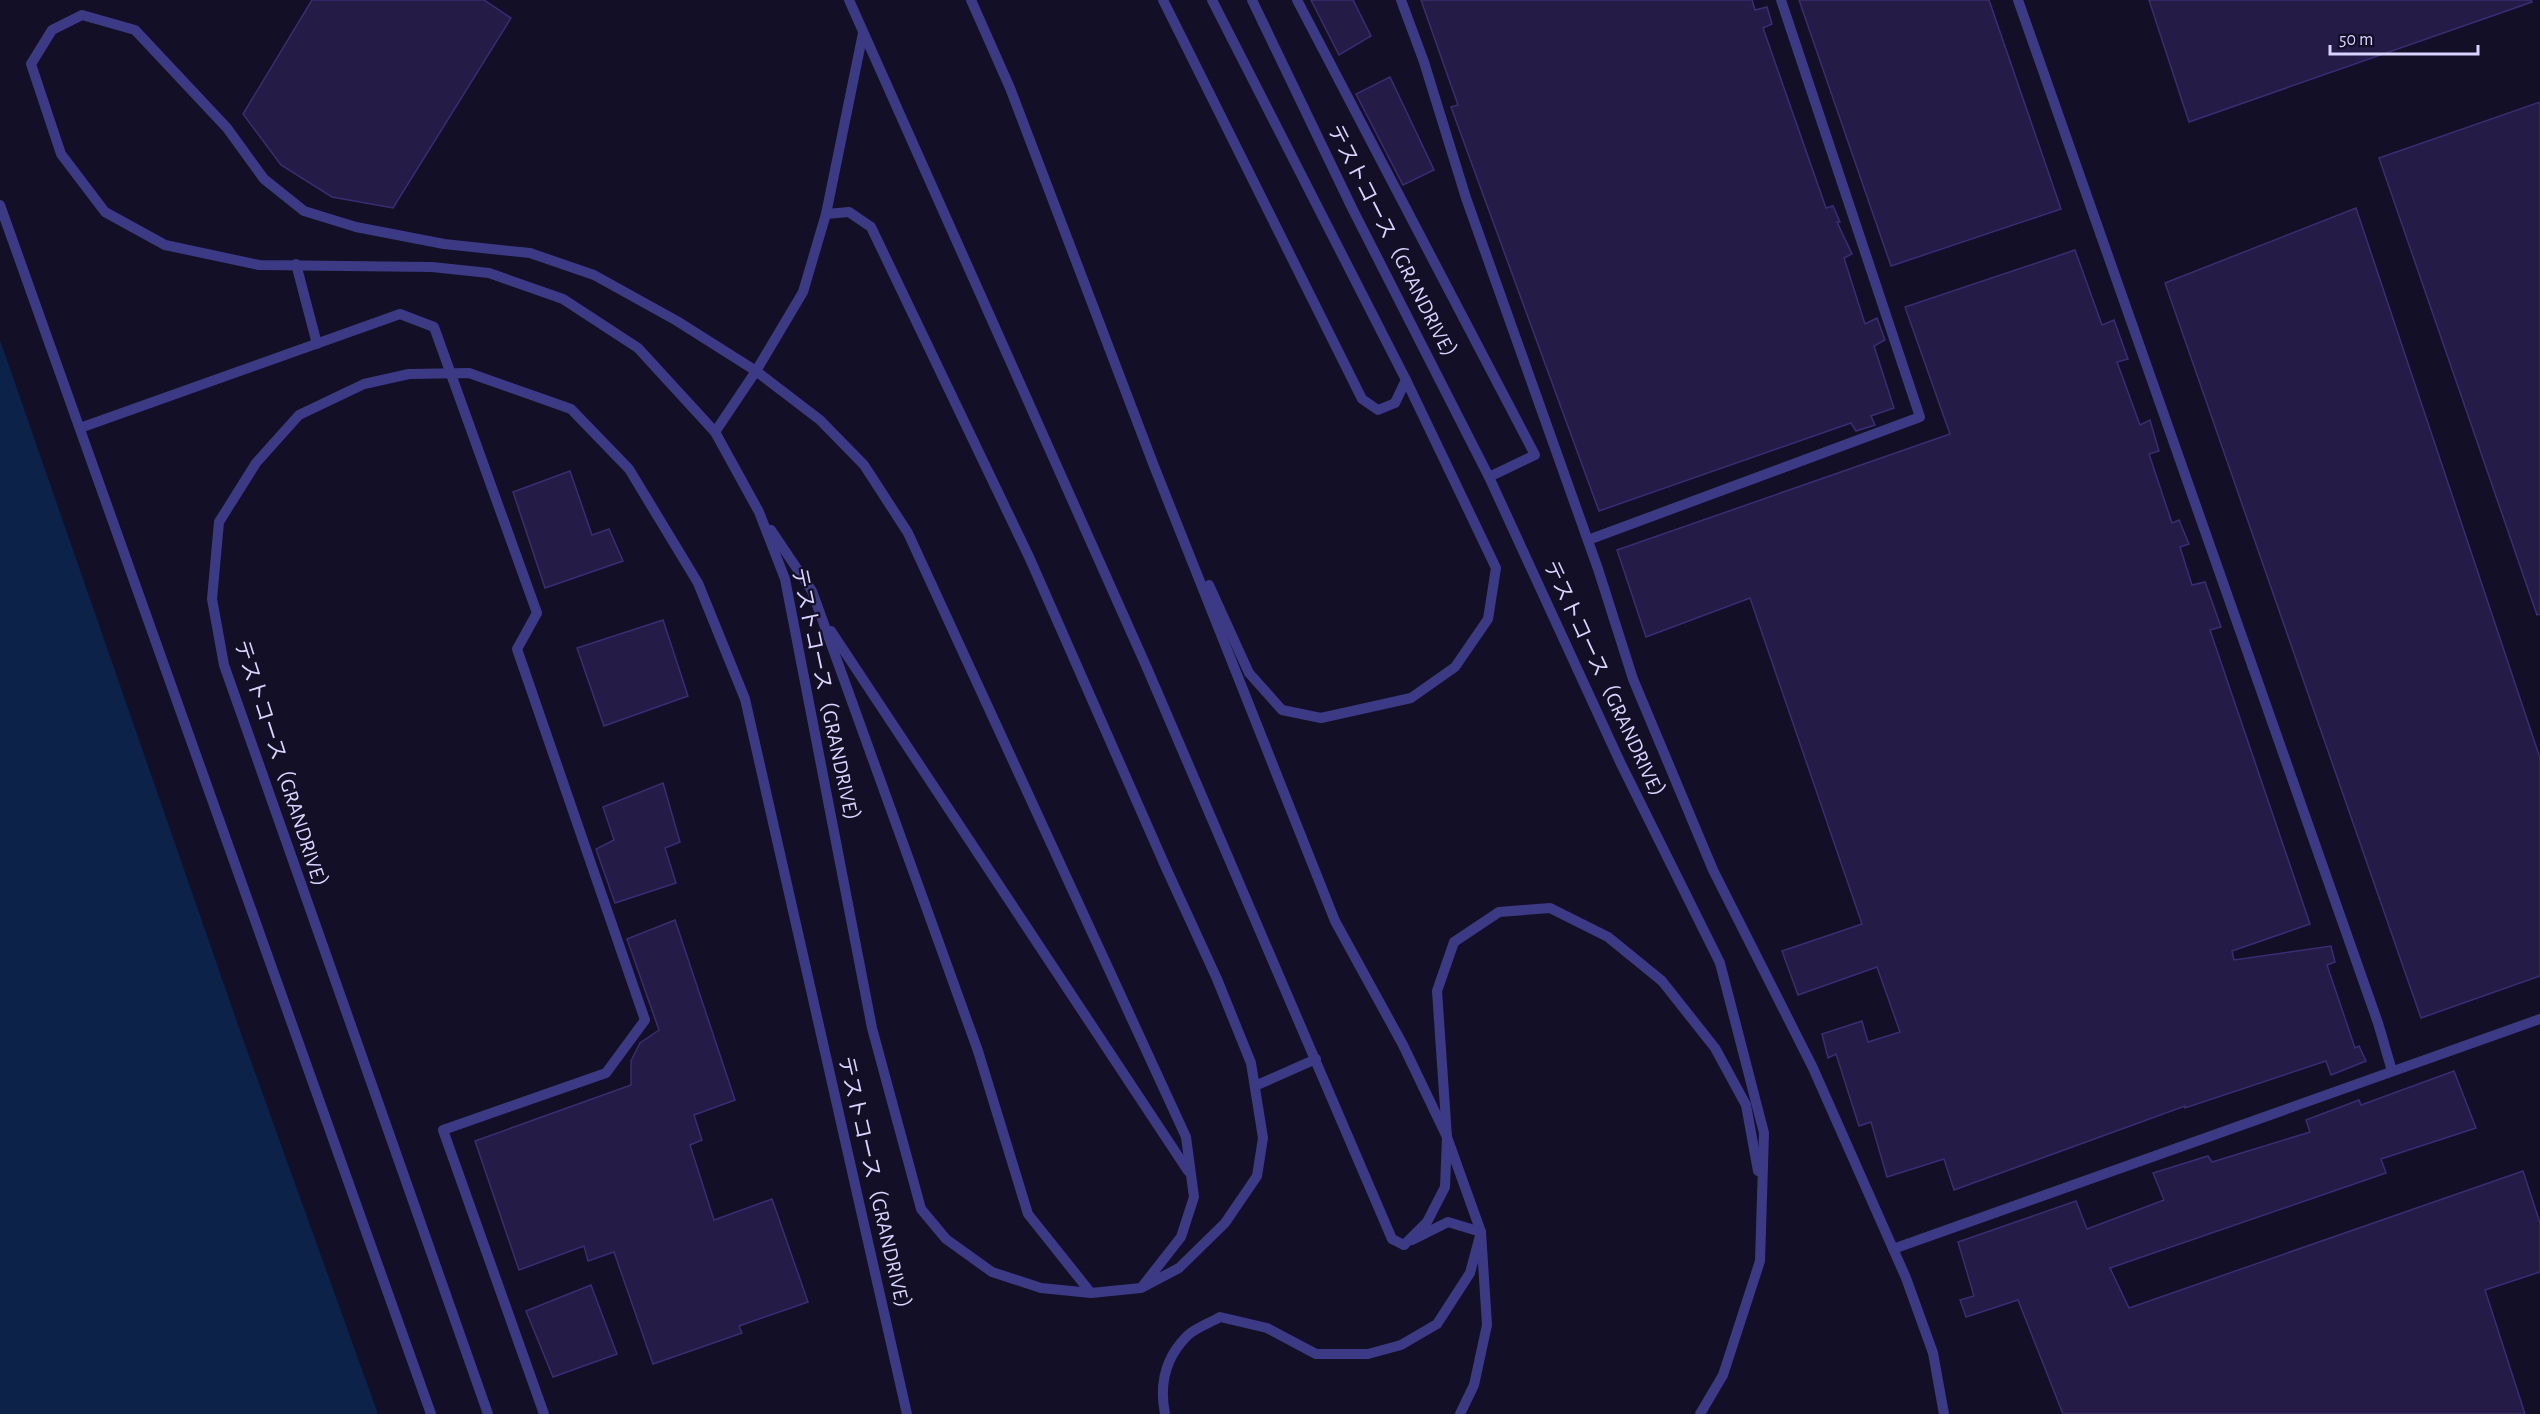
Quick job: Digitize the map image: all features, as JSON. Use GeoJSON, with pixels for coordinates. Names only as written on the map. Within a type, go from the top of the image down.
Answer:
{"type":"FeatureCollection","features":[{"type":"Feature","properties":{"kind":"lane"},"geometry":{"type":"LineString","coordinates":[[849,0],[1147,669],[1392,1239],[1404,1245]]}},
{"type":"Feature","properties":{"kind":"lane"},"geometry":{"type":"LineString","coordinates":[[971,0],[1010,88],[1154,466],[1335,921],[1403,1045],[1447,1137],[1481,1232],[1487,1325],[1474,1385],[1460,1414]]}},
{"type":"Feature","properties":{"kind":"lane"},"geometry":{"type":"LineString","coordinates":[[1163,0],[1362,399],[1378,410],[1395,403],[1406,380]]}},
{"type":"Feature","properties":{"kind":"lane"},"geometry":{"type":"LineString","coordinates":[[1154,466],[1249,673],[1282,710],[1321,718],[1411,698],[1455,667],[1488,619],[1496,568],[1406,380],[1212,0]]}},
{"type":"Feature","properties":{"kind":"lane","name":"テストコース（GRANDRIVE）"},"geometry":{"type":"LineString","coordinates":[[1252,0],[1352,208],[1489,477],[1621,764],[1720,963],[1764,1133],[1760,1261],[1723,1374],[1700,1414]]}},
{"type":"Feature","properties":{"kind":"lane"},"geometry":{"type":"LineString","coordinates":[[1298,0],[1536,455],[1489,477]]}},
{"type":"Feature","properties":{"kind":"lane"},"geometry":{"type":"LineString","coordinates":[[1401,0],[1424,62],[1466,198],[1588,540],[1633,679],[1713,870],[1813,1068],[1906,1278],[1933,1353],[1944,1414]]}},
{"type":"Feature","properties":{"kind":"lane"},"geometry":{"type":"LineString","coordinates":[[1588,540],[1920,417],[1781,0]]}},
{"type":"Feature","properties":{"kind":"lane"},"geometry":{"type":"LineString","coordinates":[[2018,0],[2374,1012],[2392,1071]]}},
{"type":"Feature","properties":{"kind":"lane","name":"テストコース（GRANDRIVE）"},"geometry":{"type":"LineString","coordinates":[[826,214],[849,212],[872,227],[1030,559],[1217,979],[1251,1062],[1263,1138],[1257,1176],[1225,1223],[1179,1268],[1141,1288],[1091,1293],[1041,1288],[992,1272],[946,1239],[921,1209],[872,1028],[785,579],[759,512],[715,432],[638,348],[563,299],[489,273],[432,267],[259,265],[165,245],[105,212],[61,154],[31,64],[52,30],[82,15],[135,30],[227,128],[264,179],[304,211],[356,227],[444,244],[530,253],[594,274],[677,321],[756,371],[820,420],[864,465],[908,534],[1186,1137],[1194,1197],[1181,1237],[1141,1288]]}},
{"type":"Feature","properties":{"kind":"lane"},"geometry":{"type":"LineString","coordinates":[[715,432],[756,371],[803,292],[826,214],[863,33]]}},
{"type":"Feature","properties":{"kind":"lane"},"geometry":{"type":"LineString","coordinates":[[0,205],[431,1414]]}},
{"type":"Feature","properties":{"kind":"lane"},"geometry":{"type":"LineString","coordinates":[[296,264],[317,344]]}},
{"type":"Feature","properties":{"kind":"lane"},"geometry":{"type":"LineString","coordinates":[[80,428],[400,314],[434,327],[537,613],[517,649],[645,1020],[606,1073],[443,1130],[544,1414]]}},
{"type":"Feature","properties":{"kind":"lane","name":"テストコース（GRANDRIVE）"},"geometry":{"type":"LineString","coordinates":[[488,1414],[224,665],[212,599],[219,522],[256,463],[299,415],[364,384],[409,374],[469,373],[571,409],[629,469],[698,583],[745,699],[907,1414]]}},
{"type":"Feature","properties":{"kind":"lane"},"geometry":{"type":"LineString","coordinates":[[759,512],[812,591],[978,1051],[1028,1214],[1091,1293]]}},
{"type":"Feature","properties":{"kind":"lane","name":"テストコース（GRANDRIVE）"},"geometry":{"type":"LineString","coordinates":[[821,616],[1191,1175]]}},
{"type":"Feature","properties":{"kind":"lane"},"geometry":{"type":"LineString","coordinates":[[1404,1245],[1427,1222],[1445,1187],[1447,1137],[1437,991],[1454,942],[1499,912],[1550,908],[1608,937],[1662,981],[1715,1048],[1746,1105],[1762,1192]]}},
{"type":"Feature","properties":{"kind":"lane"},"geometry":{"type":"LineString","coordinates":[[1893,1249],[2540,1019]]}},
{"type":"Feature","properties":{"kind":"lane"},"geometry":{"type":"LineString","coordinates":[[1255,1086],[1316,1059]]}},
{"type":"Feature","properties":{"kind":"lane"},"geometry":{"type":"LineString","coordinates":[[1404,1245],[1448,1222],[1481,1232]]}},
{"type":"Feature","properties":{"kind":"lane"},"geometry":{"type":"LineString","coordinates":[[1165,1414],[1161,1394],[1167,1363],[1188,1335],[1220,1317],[1267,1328],[1316,1354],[1368,1354],[1401,1345],[1437,1324],[1470,1274],[1481,1232]]}},
{"type":"Feature","properties":{"kind":"water"},"geometry":{"type":"Polygon","coordinates":[[[0,340],[244,1042],[378,1414],[0,1414],[0,340]]]}},
{"type":"Feature","properties":{"kind":"building"},"geometry":{"type":"Polygon","coordinates":[[[312,0],[484,0],[511,18],[393,208],[332,197],[281,165],[243,114],[312,0]]]}},
{"type":"Feature","properties":{"kind":"building"},"geometry":{"type":"Polygon","coordinates":[[[1311,0],[1353,0],[1371,36],[1339,55],[1311,0]]]}},
{"type":"Feature","properties":{"kind":"building"},"geometry":{"type":"Polygon","coordinates":[[[1421,0],[1752,0],[1755,10],[1767,7],[1772,24],[1763,28],[1826,208],[1833,206],[1840,222],[1837,222],[1852,254],[1844,258],[1865,324],[1877,318],[1885,340],[1874,346],[1894,408],[1871,416],[1875,425],[1856,431],[1851,423],[1599,511],[1451,107],[1458,105],[1421,0]]]}},
{"type":"Feature","properties":{"kind":"building"},"geometry":{"type":"Polygon","coordinates":[[[1799,0],[1989,0],[2061,209],[1891,266],[1799,0]]]}},
{"type":"Feature","properties":{"kind":"building"},"geometry":{"type":"Polygon","coordinates":[[[2149,0],[2531,0],[2532,2],[2189,122],[2149,0]]]}},
{"type":"Feature","properties":{"kind":"building"},"geometry":{"type":"Polygon","coordinates":[[[1390,77],[1434,170],[1403,185],[1356,94],[1390,77]]]}},
{"type":"Feature","properties":{"kind":"building"},"geometry":{"type":"Polygon","coordinates":[[[2540,102],[2540,614],[2537,615],[2379,158],[2540,102]]]}},
{"type":"Feature","properties":{"kind":"building"},"geometry":{"type":"Polygon","coordinates":[[[2356,208],[2540,758],[2540,976],[2421,1018],[2165,283],[2356,208]]]}},
{"type":"Feature","properties":{"kind":"building"},"geometry":{"type":"Polygon","coordinates":[[[2075,250],[2102,325],[2114,320],[2128,359],[2117,362],[2140,425],[2150,420],[2159,451],[2149,454],[2172,523],[2179,520],[2189,544],[2180,547],[2192,585],[2205,582],[2221,627],[2210,630],[2310,924],[2232,951],[2234,960],[2331,946],[2335,962],[2327,965],[2355,1048],[2359,1046],[2366,1061],[2331,1075],[2326,1061],[2185,1108],[2185,1106],[1954,1190],[1944,1159],[1887,1177],[1871,1122],[1859,1126],[1836,1054],[1828,1058],[1822,1034],[1862,1021],[1868,1042],[1900,1032],[1877,967],[1798,995],[1782,951],[1862,924],[1750,598],[1646,637],[1617,550],[1950,434],[1905,307],[2075,250]]]}},
{"type":"Feature","properties":{"kind":"building"},"geometry":{"type":"Polygon","coordinates":[[[570,471],[592,535],[609,529],[623,561],[545,588],[513,492],[570,471]]]}},
{"type":"Feature","properties":{"kind":"building"},"geometry":{"type":"Polygon","coordinates":[[[663,620],[688,696],[604,726],[577,648],[663,620]]]}},
{"type":"Feature","properties":{"kind":"building"},"geometry":{"type":"Polygon","coordinates":[[[663,783],[680,842],[665,848],[676,883],[615,903],[596,849],[614,840],[603,807],[663,783]]]}},
{"type":"Feature","properties":{"kind":"building"},"geometry":{"type":"Polygon","coordinates":[[[675,920],[735,1100],[694,1115],[702,1140],[690,1145],[714,1220],[772,1199],[808,1302],[739,1326],[742,1333],[653,1364],[614,1252],[588,1261],[584,1246],[519,1270],[475,1141],[631,1085],[631,1061],[640,1043],[659,1030],[627,939],[675,920]]]}},
{"type":"Feature","properties":{"kind":"building"},"geometry":{"type":"Polygon","coordinates":[[[2454,1071],[2476,1128],[2381,1159],[2386,1173],[2110,1268],[2129,1308],[2523,1171],[2540,1223],[2540,1272],[2485,1290],[2525,1414],[2063,1414],[2018,1300],[1966,1317],[1960,1300],[1974,1296],[1958,1242],[2076,1201],[2087,1229],[2164,1200],[2153,1173],[2208,1156],[2212,1162],[2310,1132],[2306,1120],[2359,1100],[2361,1105],[2454,1071]]]}},
{"type":"Feature","properties":{"kind":"building"},"geometry":{"type":"Polygon","coordinates":[[[591,1285],[617,1354],[553,1377],[526,1311],[591,1285]]]}}]}
